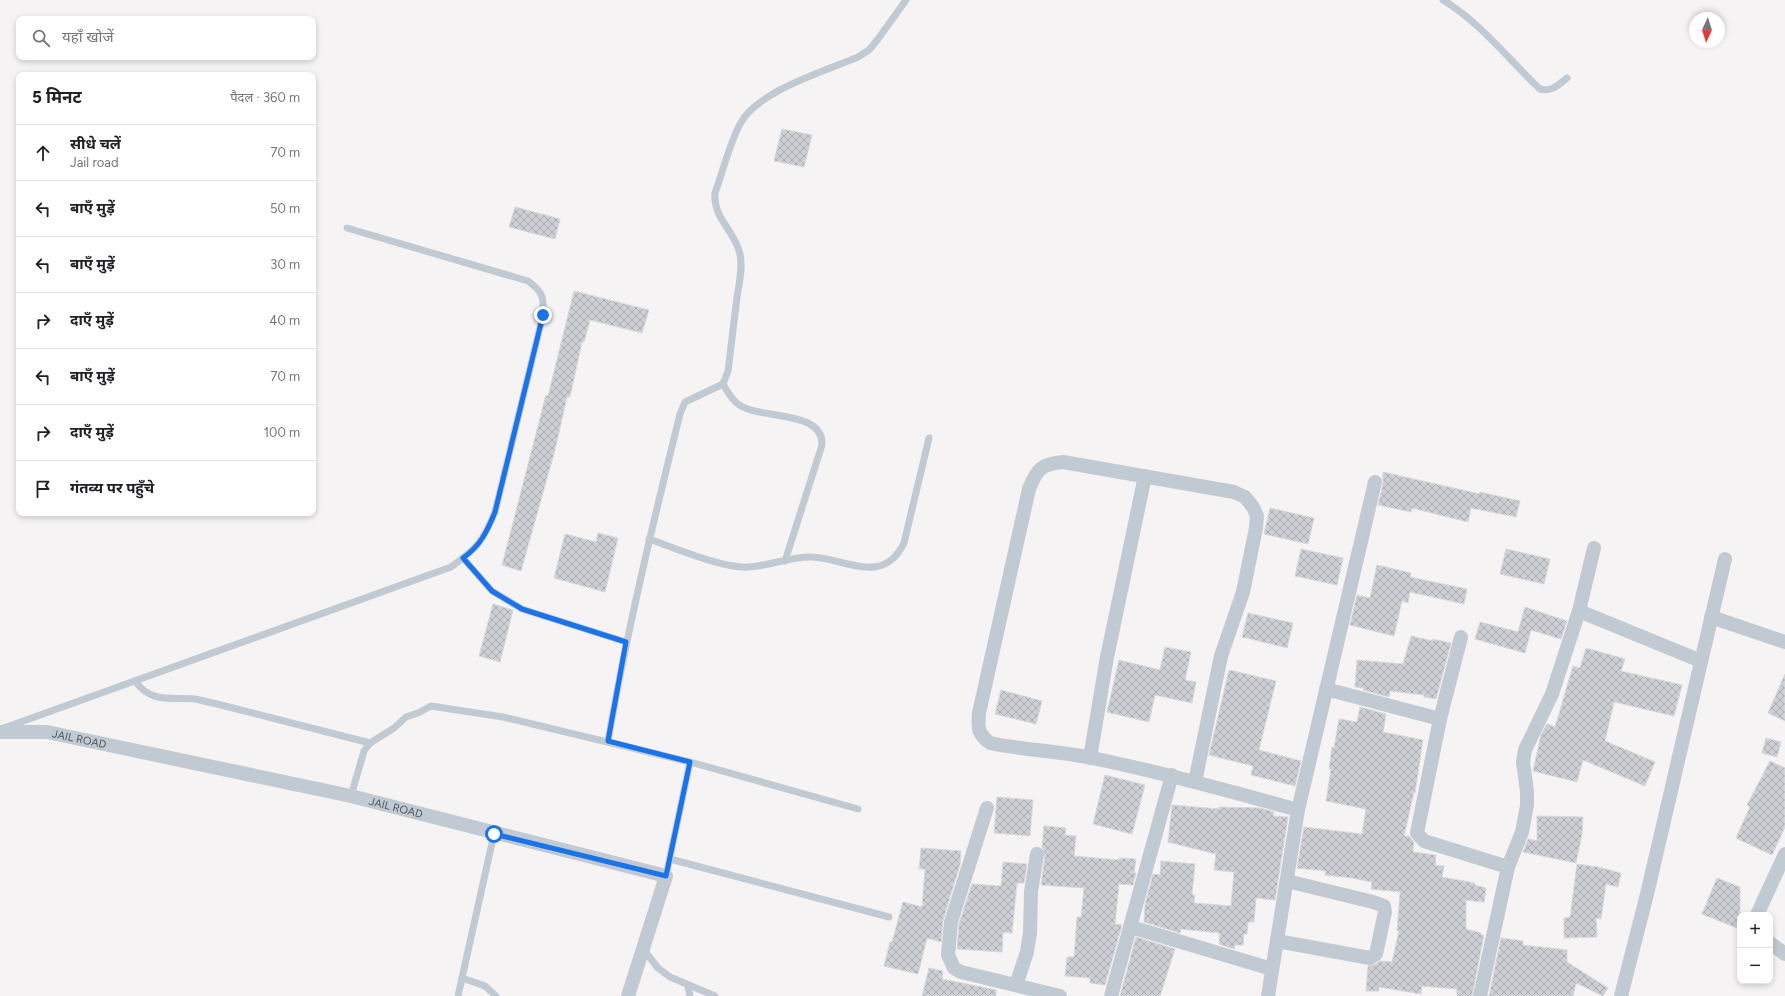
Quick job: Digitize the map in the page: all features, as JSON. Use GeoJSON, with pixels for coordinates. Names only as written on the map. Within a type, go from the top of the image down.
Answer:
{"type":"FeatureCollection","features":[{"type":"Feature","properties":{"kind":"street"},"geometry":{"type":"LineString","coordinates":[[1195,782],[1221,656],[1246,577],[1256,528],[1257,516],[1253,507],[1245,497],[1234,492],[1063,462],[1050,463],[1040,468],[1029,489],[979,713],[978,724],[980,736],[990,743],[1090,758],[1172,775],[1195,782],[1298,810]]}},
{"type":"Feature","properties":{"kind":"street"},"geometry":{"type":"LineString","coordinates":[[1090,758],[1107,657],[1146,476]]}},
{"type":"Feature","properties":{"kind":"street"},"geometry":{"type":"LineString","coordinates":[[1268,996],[1298,810],[1375,482]]}},
{"type":"Feature","properties":{"kind":"street"},"geometry":{"type":"LineString","coordinates":[[1480,996],[1508,868],[1522,832],[1527,805],[1527,791],[1523,762],[1525,750],[1552,694],[1579,611],[1594,548]]}},
{"type":"Feature","properties":{"kind":"street"},"geometry":{"type":"LineString","coordinates":[[1621,996],[1647,894],[1725,559]]}},
{"type":"Feature","properties":{"kind":"street"},"geometry":{"type":"LineString","coordinates":[[1579,611],[1701,661]]}},
{"type":"Feature","properties":{"kind":"street"},"geometry":{"type":"LineString","coordinates":[[1711,617],[1785,642]]}},
{"type":"Feature","properties":{"kind":"street"},"geometry":{"type":"LineString","coordinates":[[1461,637],[1440,719],[1417,833],[1424,841],[1508,868]]}},
{"type":"Feature","properties":{"kind":"street"},"geometry":{"type":"LineString","coordinates":[[1326,689],[1440,719]]}},
{"type":"Feature","properties":{"kind":"street","name":"JAIL ROAD"},"geometry":{"type":"LineString","coordinates":[[0,731],[47,732],[351,796],[494,834],[666,876]]}},
{"type":"Feature","properties":{"kind":"street"},"geometry":{"type":"LineString","coordinates":[[1111,996],[1172,775]]}},
{"type":"Feature","properties":{"kind":"street"},"geometry":{"type":"LineString","coordinates":[[987,808],[953,916],[948,955],[954,968],[961,972],[1060,996]]}},
{"type":"Feature","properties":{"kind":"street"},"geometry":{"type":"LineString","coordinates":[[1016,985],[1027,952],[1037,854]]}},
{"type":"Feature","properties":{"kind":"street"},"geometry":{"type":"LineString","coordinates":[[1758,912],[1785,854]]}},
{"type":"Feature","properties":{"kind":"street"},"geometry":{"type":"LineString","coordinates":[[628,996],[644,950],[666,876]]}},
{"type":"Feature","properties":{"kind":"street"},"geometry":{"type":"LineString","coordinates":[[1277,941],[1370,958],[1376,954],[1385,912],[1384,906],[1373,902],[1286,881]]}},
{"type":"Feature","properties":{"kind":"street"},"geometry":{"type":"LineString","coordinates":[[1131,927],[1272,969]]}},
{"type":"Feature","properties":{"kind":"street"},"geometry":{"type":"LineString","coordinates":[[1773,945],[1785,954]]}},
{"type":"Feature","properties":{"kind":"lane"},"geometry":{"type":"LineString","coordinates":[[608,741],[626,642],[649,539],[680,414],[685,402],[723,384],[728,371],[740,278],[740,256],[732,233],[714,205],[715,193],[740,123],[761,100],[775,92],[858,57],[869,50],[906,0]]}},
{"type":"Feature","properties":{"kind":"lane"},"geometry":{"type":"LineString","coordinates":[[1443,0],[1465,15],[1481,29],[1540,89],[1547,90],[1554,88],[1567,78]]}},
{"type":"Feature","properties":{"kind":"lane"},"geometry":{"type":"LineString","coordinates":[[0,731],[450,567],[473,551],[485,537],[495,512],[543,315],[544,301],[539,289],[528,281],[347,228]]}},
{"type":"Feature","properties":{"kind":"lane"},"geometry":{"type":"LineString","coordinates":[[723,384],[730,397],[737,404],[755,411],[809,423],[818,430],[822,437],[822,445],[785,561]]}},
{"type":"Feature","properties":{"kind":"lane"},"geometry":{"type":"LineString","coordinates":[[649,539],[732,567],[762,566],[812,557],[860,567],[874,568],[890,563],[898,555],[904,543],[928,438]]}},
{"type":"Feature","properties":{"kind":"lane"},"geometry":{"type":"LineString","coordinates":[[463,558],[492,591],[515,606],[626,642]]}},
{"type":"Feature","properties":{"kind":"lane"},"geometry":{"type":"LineString","coordinates":[[135,681],[141,689],[154,697],[194,699],[214,703],[370,743]]}},
{"type":"Feature","properties":{"kind":"lane"},"geometry":{"type":"LineString","coordinates":[[351,796],[362,758],[370,743],[394,728],[406,717],[431,706],[438,705],[503,717],[608,741],[690,762],[858,809]]}},
{"type":"Feature","properties":{"kind":"lane"},"geometry":{"type":"LineString","coordinates":[[666,876],[690,762]]}},
{"type":"Feature","properties":{"kind":"lane"},"geometry":{"type":"LineString","coordinates":[[458,996],[494,834]]}},
{"type":"Feature","properties":{"kind":"lane"},"geometry":{"type":"LineString","coordinates":[[670,859],[889,917]]}},
{"type":"Feature","properties":{"kind":"lane"},"geometry":{"type":"LineString","coordinates":[[644,950],[658,968],[670,977],[688,986],[715,996]]}},
{"type":"Feature","properties":{"kind":"lane"},"geometry":{"type":"LineString","coordinates":[[462,978],[485,986],[496,996]]}},
{"type":"Feature","properties":{"kind":"lane"},"geometry":{"type":"LineString","coordinates":[[688,986],[690,996]]}},
{"type":"Feature","properties":{"kind":"building"},"geometry":{"type":"Polygon","coordinates":[[[782,129],[812,135],[804,167],[774,161],[782,129]]]}},
{"type":"Feature","properties":{"kind":"building"},"geometry":{"type":"Polygon","coordinates":[[[515,207],[560,219],[555,239],[509,227],[515,207]]]}},
{"type":"Feature","properties":{"kind":"building"},"geometry":{"type":"Polygon","coordinates":[[[574,291],[649,310],[642,333],[590,320],[584,342],[582,342],[570,397],[567,397],[555,450],[521,571],[502,565],[546,395],[548,396],[574,291]]]}},
{"type":"Feature","properties":{"kind":"building"},"geometry":{"type":"Polygon","coordinates":[[[1383,472],[1480,494],[1480,492],[1520,501],[1516,517],[1471,508],[1468,522],[1412,508],[1411,512],[1378,505],[1383,484],[1383,472]]]}},
{"type":"Feature","properties":{"kind":"building"},"geometry":{"type":"Polygon","coordinates":[[[1270,508],[1314,518],[1308,544],[1264,534],[1270,508]]]}},
{"type":"Feature","properties":{"kind":"building"},"geometry":{"type":"Polygon","coordinates":[[[598,533],[618,538],[605,592],[554,578],[565,534],[596,542],[598,533]]]}},
{"type":"Feature","properties":{"kind":"building"},"geometry":{"type":"Polygon","coordinates":[[[1301,549],[1343,558],[1337,585],[1295,576],[1301,549]]]}},
{"type":"Feature","properties":{"kind":"building"},"geometry":{"type":"Polygon","coordinates":[[[1506,549],[1550,559],[1544,584],[1500,574],[1506,549]]]}},
{"type":"Feature","properties":{"kind":"building"},"geometry":{"type":"Polygon","coordinates":[[[1377,565],[1411,573],[1410,577],[1467,589],[1464,604],[1410,592],[1408,603],[1402,601],[1394,636],[1350,625],[1357,595],[1370,598],[1377,565]]]}},
{"type":"Feature","properties":{"kind":"building"},"geometry":{"type":"Polygon","coordinates":[[[493,604],[513,610],[500,662],[479,656],[493,604]]]}},
{"type":"Feature","properties":{"kind":"building"},"geometry":{"type":"Polygon","coordinates":[[[1525,607],[1567,621],[1561,639],[1531,630],[1525,653],[1475,639],[1480,622],[1518,632],[1525,607]]]}},
{"type":"Feature","properties":{"kind":"building"},"geometry":{"type":"Polygon","coordinates":[[[1248,613],[1293,623],[1287,648],[1242,637],[1248,613]]]}},
{"type":"Feature","properties":{"kind":"building"},"geometry":{"type":"Polygon","coordinates":[[[1411,636],[1451,643],[1436,699],[1424,697],[1424,695],[1390,691],[1389,697],[1363,690],[1364,688],[1355,687],[1357,660],[1403,664],[1411,636]]]}},
{"type":"Feature","properties":{"kind":"building"},"geometry":{"type":"Polygon","coordinates":[[[1165,647],[1191,652],[1185,680],[1196,682],[1192,703],[1155,695],[1149,722],[1107,712],[1119,660],[1160,670],[1165,647]]]}},
{"type":"Feature","properties":{"kind":"building"},"geometry":{"type":"Polygon","coordinates":[[[1586,648],[1625,659],[1621,671],[1682,685],[1674,716],[1614,702],[1605,741],[1655,762],[1645,786],[1583,760],[1577,782],[1533,771],[1541,735],[1547,724],[1555,727],[1573,666],[1580,668],[1586,648]]]}},
{"type":"Feature","properties":{"kind":"building"},"geometry":{"type":"Polygon","coordinates":[[[1229,670],[1276,681],[1259,750],[1301,761],[1295,786],[1251,775],[1253,766],[1209,755],[1229,670]]]}},
{"type":"Feature","properties":{"kind":"building"},"geometry":{"type":"Polygon","coordinates":[[[1785,674],[1785,721],[1768,713],[1785,674]]]}},
{"type":"Feature","properties":{"kind":"building"},"geometry":{"type":"Polygon","coordinates":[[[1001,690],[1042,701],[1036,724],[995,714],[1001,690]]]}},
{"type":"Feature","properties":{"kind":"building"},"geometry":{"type":"Polygon","coordinates":[[[1360,707],[1386,714],[1383,732],[1423,740],[1415,793],[1414,792],[1404,836],[1409,836],[1414,842],[1413,852],[1436,855],[1435,865],[1444,866],[1442,877],[1475,883],[1475,885],[1486,888],[1484,902],[1466,900],[1466,929],[1484,935],[1472,996],[1457,996],[1457,989],[1422,986],[1421,994],[1379,987],[1379,991],[1366,991],[1368,966],[1374,965],[1380,961],[1392,962],[1399,931],[1397,931],[1400,892],[1371,889],[1372,882],[1325,875],[1326,871],[1297,868],[1304,827],[1362,834],[1366,809],[1326,801],[1331,769],[1329,769],[1332,747],[1334,748],[1339,719],[1357,722],[1360,707]]]}},
{"type":"Feature","properties":{"kind":"building"},"geometry":{"type":"Polygon","coordinates":[[[1766,738],[1781,742],[1777,757],[1762,753],[1766,738]]]}},
{"type":"Feature","properties":{"kind":"building"},"geometry":{"type":"Polygon","coordinates":[[[1770,761],[1785,768],[1785,827],[1772,855],[1736,838],[1750,807],[1747,805],[1770,761]]]}},
{"type":"Feature","properties":{"kind":"building"},"geometry":{"type":"Polygon","coordinates":[[[1105,775],[1145,785],[1132,834],[1093,824],[1105,775]]]}},
{"type":"Feature","properties":{"kind":"building"},"geometry":{"type":"Polygon","coordinates":[[[997,797],[1033,800],[1030,836],[994,833],[997,797]]]}},
{"type":"Feature","properties":{"kind":"building"},"geometry":{"type":"Polygon","coordinates":[[[1172,805],[1219,809],[1219,807],[1260,808],[1274,812],[1273,816],[1288,817],[1275,900],[1256,898],[1254,922],[1248,922],[1247,934],[1244,934],[1243,945],[1235,945],[1234,949],[1219,944],[1220,933],[1181,929],[1180,933],[1144,922],[1145,904],[1153,874],[1160,875],[1161,861],[1195,864],[1192,895],[1195,895],[1194,903],[1231,906],[1234,872],[1214,870],[1216,854],[1168,842],[1172,805]]]}},
{"type":"Feature","properties":{"kind":"building"},"geometry":{"type":"Polygon","coordinates":[[[1537,816],[1583,817],[1582,834],[1576,863],[1523,852],[1528,839],[1537,841],[1537,816]]]}},
{"type":"Feature","properties":{"kind":"building"},"geometry":{"type":"Polygon","coordinates":[[[1044,826],[1066,828],[1065,835],[1076,836],[1074,856],[1119,860],[1119,858],[1136,859],[1134,873],[1136,873],[1133,885],[1119,884],[1115,924],[1122,925],[1105,985],[1090,983],[1090,978],[1065,976],[1067,957],[1074,957],[1077,917],[1081,917],[1084,888],[1041,885],[1045,855],[1042,847],[1044,826]]]}},
{"type":"Feature","properties":{"kind":"building"},"geometry":{"type":"Polygon","coordinates":[[[921,848],[961,851],[960,865],[943,920],[941,942],[927,938],[918,974],[884,966],[903,902],[922,907],[925,869],[919,869],[921,848]]]}},
{"type":"Feature","properties":{"kind":"building"},"geometry":{"type":"Polygon","coordinates":[[[1003,862],[1027,864],[1024,883],[1017,883],[1012,933],[1003,932],[1002,952],[957,949],[959,924],[972,884],[1001,886],[1003,862]]]}},
{"type":"Feature","properties":{"kind":"building"},"geometry":{"type":"Polygon","coordinates":[[[1577,864],[1598,867],[1621,873],[1618,887],[1606,884],[1601,919],[1596,918],[1597,937],[1564,938],[1564,918],[1570,917],[1577,864]]]}},
{"type":"Feature","properties":{"kind":"building"},"geometry":{"type":"Polygon","coordinates":[[[1717,878],[1740,887],[1740,912],[1737,912],[1737,928],[1702,914],[1717,878]]]}},
{"type":"Feature","properties":{"kind":"building"},"geometry":{"type":"Polygon","coordinates":[[[1136,937],[1175,949],[1160,996],[1120,996],[1136,937]]]}},
{"type":"Feature","properties":{"kind":"building"},"geometry":{"type":"Polygon","coordinates":[[[1501,938],[1523,941],[1523,945],[1567,950],[1567,962],[1608,988],[1603,996],[1576,983],[1573,996],[1489,996],[1501,938]]]}},
{"type":"Feature","properties":{"kind":"building"},"geometry":{"type":"Polygon","coordinates":[[[929,968],[943,971],[942,979],[996,990],[996,996],[922,996],[929,968]]]}},
{"type":"Feature","properties":{"kind":"route"},"geometry":{"type":"LineString","coordinates":[[494,834],[666,876],[690,762],[608,741],[626,642],[522,609],[508,602],[492,591],[463,558],[473,551],[485,537],[495,512],[543,315]]}}]}
